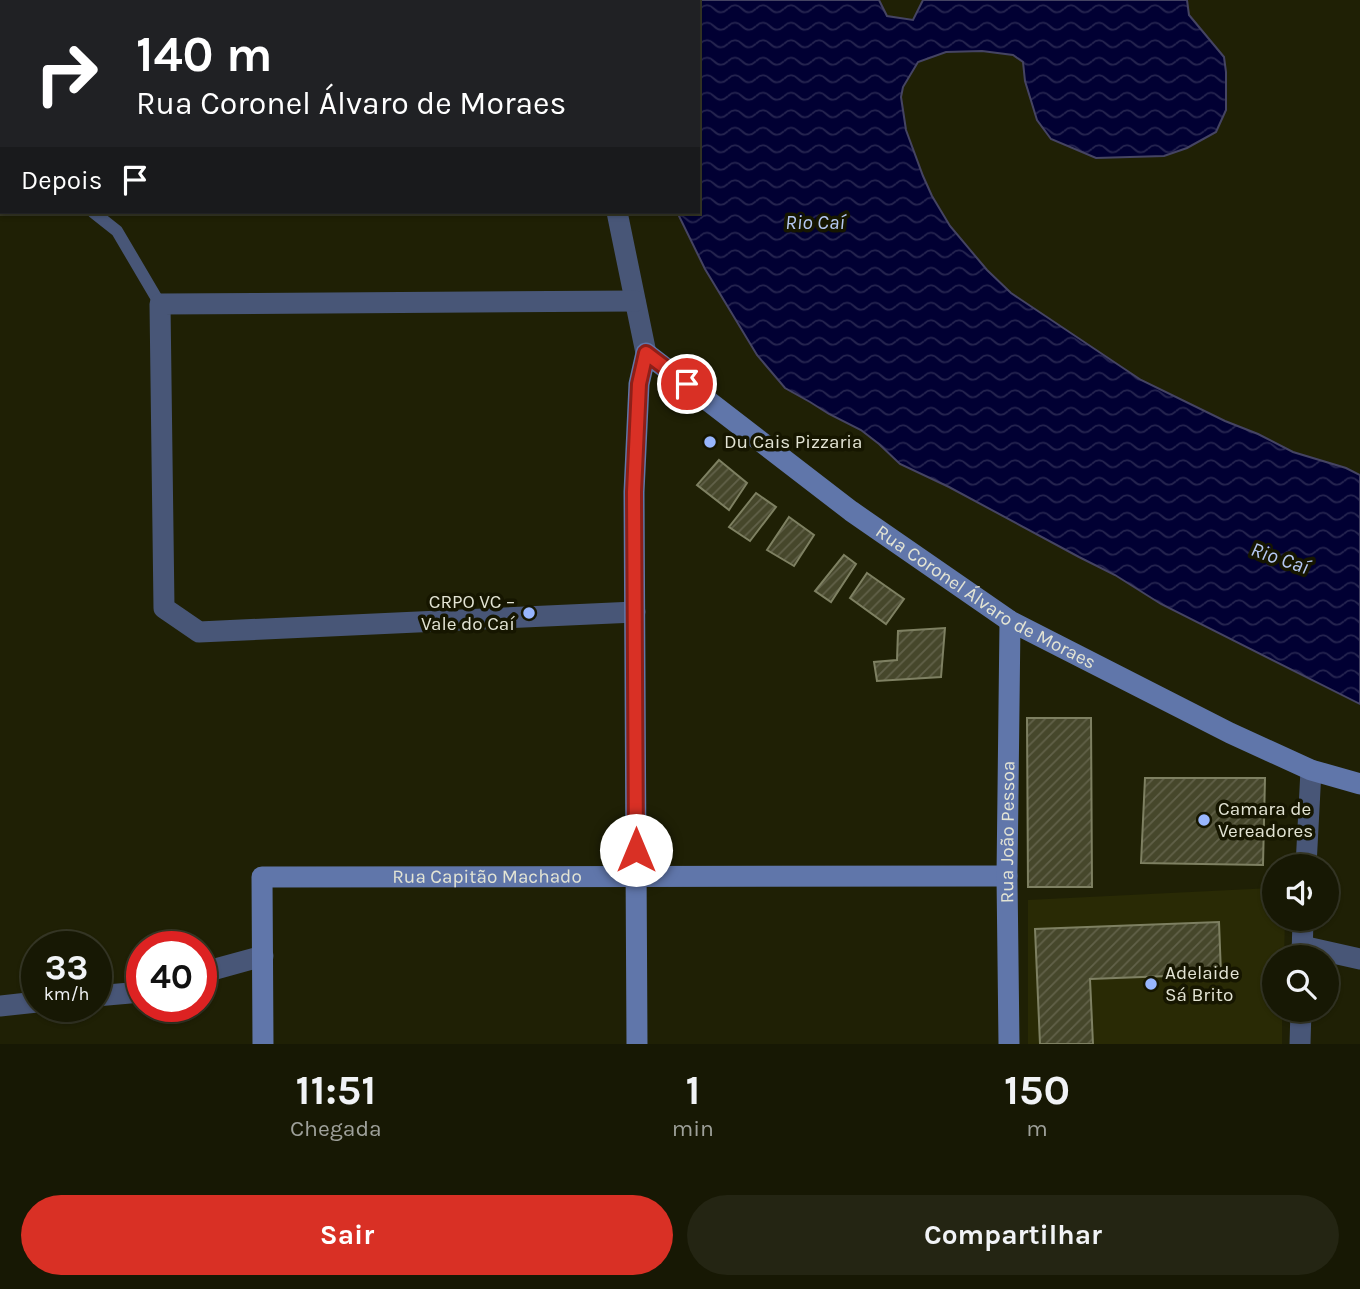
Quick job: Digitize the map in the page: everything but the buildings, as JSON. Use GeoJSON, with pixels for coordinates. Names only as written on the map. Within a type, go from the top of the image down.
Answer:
{"type":"FeatureCollection","features":[{"type":"Feature","properties":{"kind":"street"},"geometry":{"type":"LineString","coordinates":[[617,214],[646,353],[639,384],[635,465],[637,1044]]}},
{"type":"Feature","properties":{"kind":"street"},"geometry":{"type":"LineString","coordinates":[[635,301],[160,304],[164,608],[199,632],[635,612]]}},
{"type":"Feature","properties":{"kind":"street","name":"Rua Coronel Álvaro de Moraes"},"geometry":{"type":"LineString","coordinates":[[646,353],[851,511],[1010,621],[1230,733],[1311,770],[1360,784]]}},
{"type":"Feature","properties":{"kind":"street","name":"Rua João Pessoa"},"geometry":{"type":"LineString","coordinates":[[1009,1044],[1007,876],[1010,621]]}},
{"type":"Feature","properties":{"kind":"street"},"geometry":{"type":"LineString","coordinates":[[1307,854],[1311,770]]}},
{"type":"Feature","properties":{"kind":"street","name":"Rua Capitão Machado"},"geometry":{"type":"LineString","coordinates":[[263,956],[262,877],[1007,876]]}},
{"type":"Feature","properties":{"kind":"street"},"geometry":{"type":"LineString","coordinates":[[217,969],[263,956],[263,1044]]}},
{"type":"Feature","properties":{"kind":"street"},"geometry":{"type":"LineString","coordinates":[[1339,956],[1360,959]]}},
{"type":"Feature","properties":{"kind":"street"},"geometry":{"type":"LineString","coordinates":[[0,1006],[21,1004]]}},
{"type":"Feature","properties":{"kind":"street"},"geometry":{"type":"LineString","coordinates":[[1300,1044],[1301,1022]]}},
{"type":"Feature","properties":{"kind":"lane"},"geometry":{"type":"LineString","coordinates":[[96,214],[117,231],[160,304]]}},
{"type":"Feature","properties":{"kind":"shaded area","name":"Adelaide Sá Brito"},"geometry":{"type":"Polygon","coordinates":[[[1262,889],[1262,931],[1285,931],[1284,945],[1262,945],[1262,1022],[1282,1022],[1282,1044],[1028,1044],[1028,900],[1262,889]]]}},
{"type":"Feature","properties":{"kind":"water","name":"Rio Caí"},"geometry":{"type":"Polygon","coordinates":[[[700,0],[879,0],[887,16],[913,20],[923,0],[1187,0],[1189,15],[1224,57],[1226,110],[1216,132],[1187,148],[1164,156],[1096,158],[1051,139],[1037,120],[1025,81],[1023,62],[1013,55],[982,51],[946,52],[918,62],[903,87],[901,97],[906,130],[932,196],[950,226],[987,270],[1011,293],[1141,380],[1293,452],[1360,475],[1360,704],[1161,604],[1115,575],[900,464],[861,430],[785,388],[757,355],[705,269],[678,214],[700,214],[700,0]]]}},
{"type":"Feature","properties":{"kind":"place","name":"Du Cais Pizzaria"},"geometry":{"type":"Point","coordinates":[710,442]}},
{"type":"Feature","properties":{"kind":"place","name":"CRPO VC – Vale do Caí"},"geometry":{"type":"Point","coordinates":[529,613]}},
{"type":"Feature","properties":{"kind":"place","name":"Camara de Vereadores"},"geometry":{"type":"Point","coordinates":[1204,820]}},
{"type":"Feature","properties":{"kind":"place","name":"Adelaide Sá Brito"},"geometry":{"type":"Point","coordinates":[1151,984]}},
{"type":"Feature","properties":{"kind":"route"},"geometry":{"type":"LineString","coordinates":[[636,850],[634,492],[639,384],[646,353],[687,384]]}}]}
